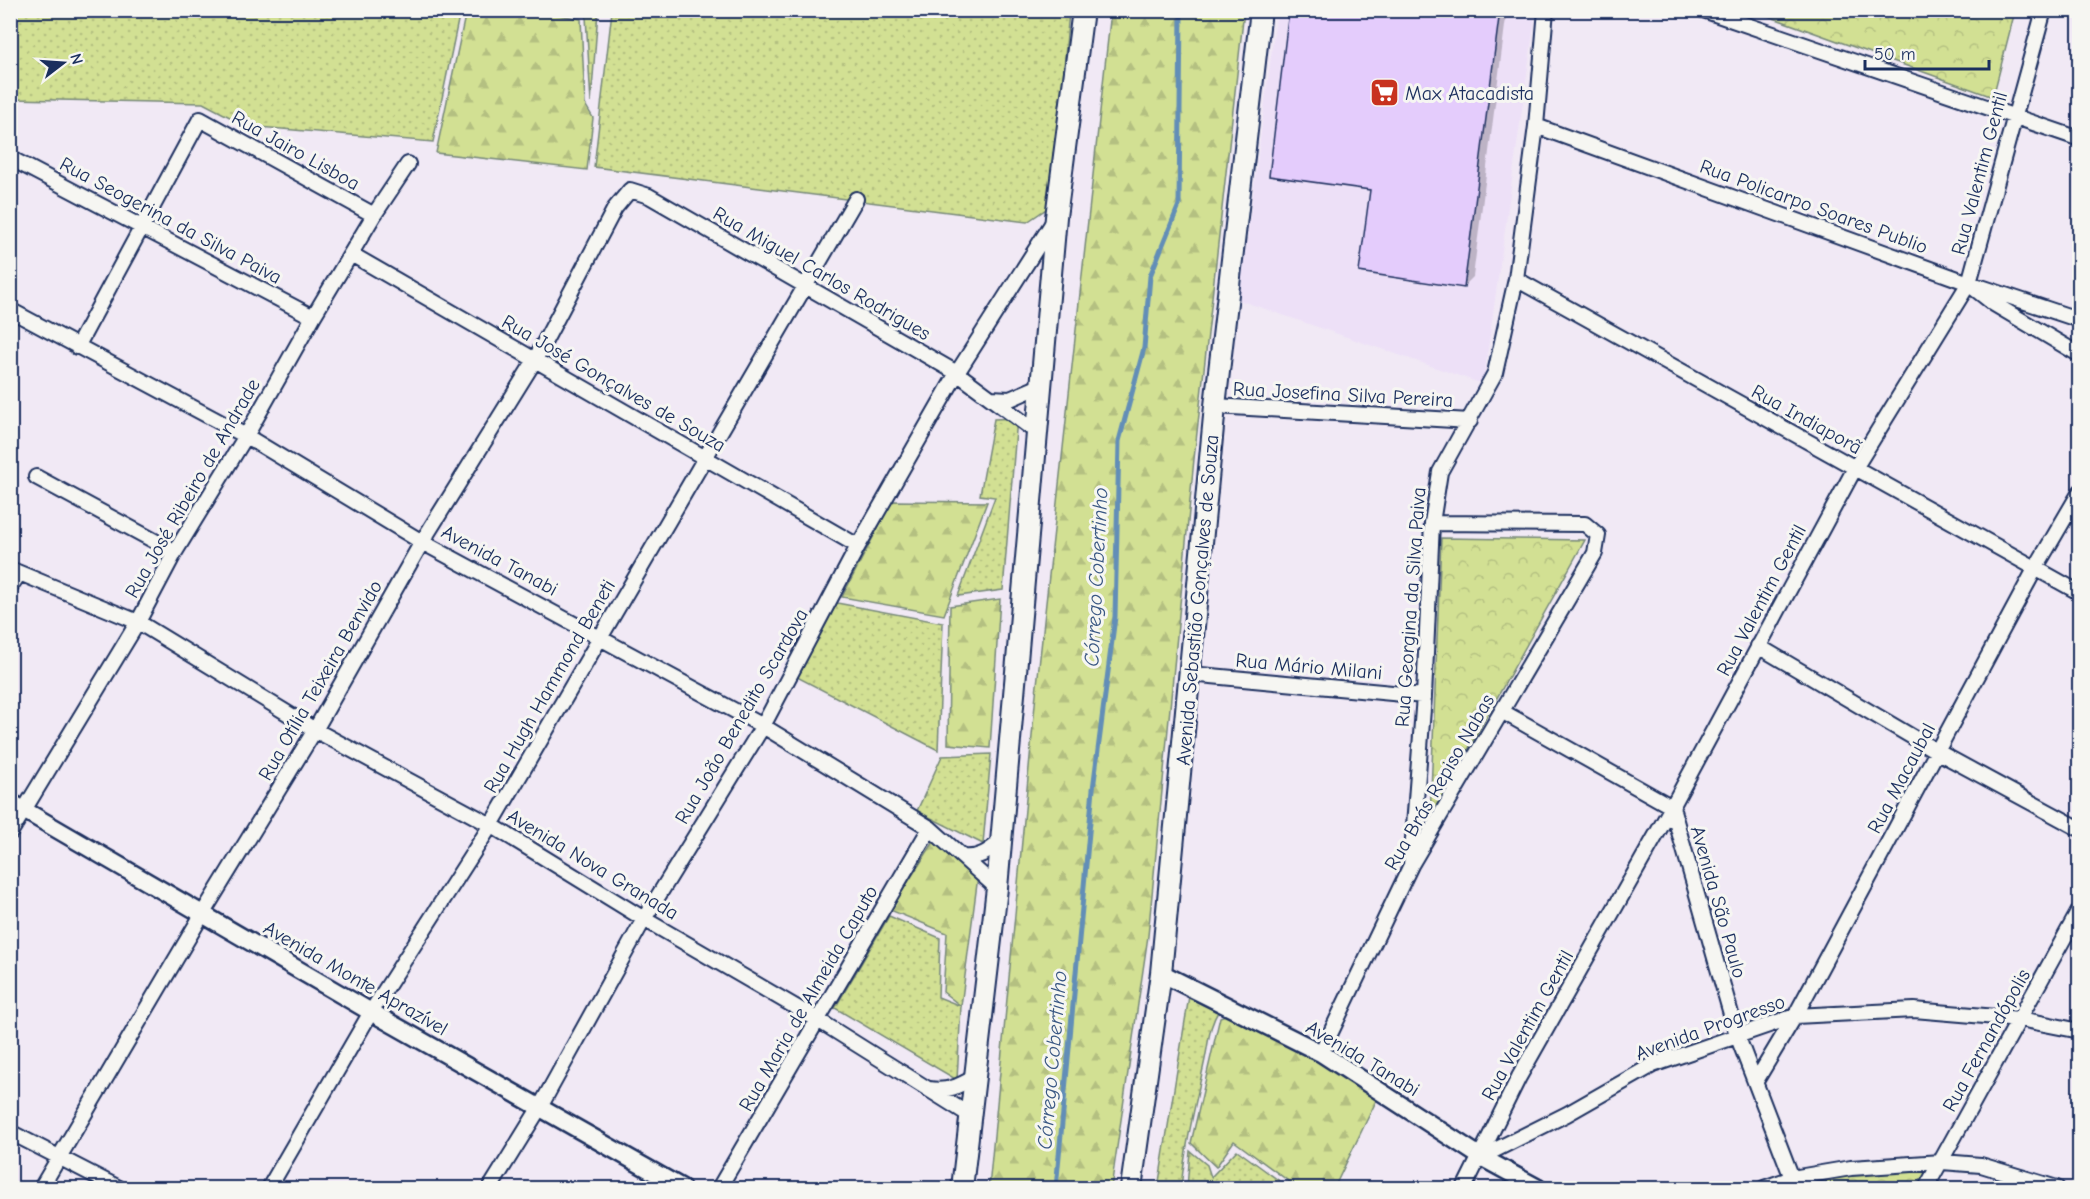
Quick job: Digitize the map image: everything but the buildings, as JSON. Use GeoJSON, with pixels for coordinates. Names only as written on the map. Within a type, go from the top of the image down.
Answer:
{"type":"FeatureCollection","features":[{"type":"Feature","properties":{"kind":"main road"},"geometry":{"type":"LineString","coordinates":[[962,1188],[997,888],[1035,431],[1056,217],[1083,10]]}},
{"type":"Feature","properties":{"kind":"main road","name":"Avenida Sebastião Gonçalves de Souza"},"geometry":{"type":"LineString","coordinates":[[1131,1188],[1161,973],[1215,406],[1261,10]]}},
{"type":"Feature","properties":{"kind":"street","name":"Rua Georgina da Silva Paiva"},"geometry":{"type":"LineString","coordinates":[[1411,865],[1424,696],[1432,523],[1440,472],[1495,373],[1516,279],[1536,126],[1546,10]]}},
{"type":"Feature","properties":{"kind":"street"},"geometry":{"type":"LineString","coordinates":[[1703,10],[2015,115],[2079,139]]}},
{"type":"Feature","properties":{"kind":"street","name":"Rua Valentim Gentil"},"geometry":{"type":"LineString","coordinates":[[1464,1188],[1519,1077],[1672,807],[1855,468],[1968,283],[2044,10]]}},
{"type":"Feature","properties":{"kind":"street","name":"Rua Jairo Lisboa"},"geometry":{"type":"LineString","coordinates":[[143,228],[200,119],[374,215]]}},
{"type":"Feature","properties":{"kind":"street","name":"Rua Policarpo Soares Publio"},"geometry":{"type":"LineString","coordinates":[[1536,126],[1968,283],[2079,320]]}},
{"type":"Feature","properties":{"kind":"street","name":"Rua Seogerina da Silva Paiva"},"geometry":{"type":"LineString","coordinates":[[10,158],[313,317]]}},
{"type":"Feature","properties":{"kind":"street","name":"Rua José Ribeiro de Andrade"},"geometry":{"type":"LineString","coordinates":[[10,833],[18,806],[138,622],[175,552],[246,436],[313,317],[374,215],[408,164]]}},
{"type":"Feature","properties":{"kind":"street","name":"Rua Miguel Carlos Rodrigues"},"geometry":{"type":"LineString","coordinates":[[630,190],[649,196],[957,373],[1035,431]]}},
{"type":"Feature","properties":{"kind":"street","name":"Rua Otília Teixeira Benvido"},"geometry":{"type":"LineString","coordinates":[[41,1188],[203,913],[315,730],[422,542],[535,360],[615,208],[630,190]]}},
{"type":"Feature","properties":{"kind":"street","name":"Rua Hugh Hammond Beneti"},"geometry":{"type":"LineString","coordinates":[[269,1188],[371,1012],[491,825],[856,199]]}},
{"type":"Feature","properties":{"kind":"street","name":"Rua João Benedito Scardova"},"geometry":{"type":"LineString","coordinates":[[490,1188],[540,1107],[644,919],[763,726],[858,546],[957,373],[1056,217]]}},
{"type":"Feature","properties":{"kind":"street"},"geometry":{"type":"LineString","coordinates":[[77,347],[143,228]]}},
{"type":"Feature","properties":{"kind":"street","name":"Rua José Gonçalves de Souza"},"geometry":{"type":"LineString","coordinates":[[351,254],[858,546]]}},
{"type":"Feature","properties":{"kind":"street"},"geometry":{"type":"LineString","coordinates":[[1025,264],[1052,266]]}},
{"type":"Feature","properties":{"kind":"street","name":"Rua Indiaporã"},"geometry":{"type":"LineString","coordinates":[[1516,279],[2079,593]]}},
{"type":"Feature","properties":{"kind":"street"},"geometry":{"type":"LineString","coordinates":[[1968,283],[1994,304],[2079,355]]}},
{"type":"Feature","properties":{"kind":"street","name":"Avenida Tanabi"},"geometry":{"type":"LineString","coordinates":[[10,310],[246,436],[422,542],[763,726],[930,828],[997,888]]}},
{"type":"Feature","properties":{"kind":"street"},"geometry":{"type":"LineString","coordinates":[[990,398],[1010,399],[1040,386]]}},
{"type":"Feature","properties":{"kind":"street","name":"Rua Josefina Silva Pereira"},"geometry":{"type":"LineString","coordinates":[[1215,406],[1470,421]]}},
{"type":"Feature","properties":{"kind":"street"},"geometry":{"type":"LineString","coordinates":[[36,477],[175,552]]}},
{"type":"Feature","properties":{"kind":"street","name":"Rua Macaubal"},"geometry":{"type":"LineString","coordinates":[[1756,1081],[1795,1016],[2035,569],[2079,492]]}},
{"type":"Feature","properties":{"kind":"street","name":"Rua Brás Repiso Nabas"},"geometry":{"type":"LineString","coordinates":[[1321,1053],[1411,865],[1595,553],[1598,535],[1585,524],[1432,523]]}},
{"type":"Feature","properties":{"kind":"street"},"geometry":{"type":"LineString","coordinates":[[10,587],[15,571]]}},
{"type":"Feature","properties":{"kind":"street","name":"Avenida Nova Granada"},"geometry":{"type":"LineString","coordinates":[[15,571],[138,622],[315,730],[491,825],[644,919],[818,1020],[971,1116]]}},
{"type":"Feature","properties":{"kind":"street"},"geometry":{"type":"LineString","coordinates":[[1758,646],[1938,753],[2079,829]]}},
{"type":"Feature","properties":{"kind":"street","name":"Rua Mário Milani"},"geometry":{"type":"LineString","coordinates":[[1190,674],[1424,696]]}},
{"type":"Feature","properties":{"kind":"street"},"geometry":{"type":"LineString","coordinates":[[1503,712],[1672,807]]}},
{"type":"Feature","properties":{"kind":"street","name":"Avenida Monte Aprazível"},"geometry":{"type":"LineString","coordinates":[[18,806],[371,1012],[682,1188]]}},
{"type":"Feature","properties":{"kind":"street","name":"Avenida São Paulo"},"geometry":{"type":"LineString","coordinates":[[1672,807],[1737,1035],[1792,1178]]}},
{"type":"Feature","properties":{"kind":"street","name":"Rua Maria de Almeida Caputo"},"geometry":{"type":"LineString","coordinates":[[719,1188],[930,828]]}},
{"type":"Feature","properties":{"kind":"street"},"geometry":{"type":"LineString","coordinates":[[962,857],[975,858],[1001,842]]}},
{"type":"Feature","properties":{"kind":"street","name":"Rua Fernandópolis"},"geometry":{"type":"LineString","coordinates":[[1926,1188],[2079,909]]}},
{"type":"Feature","properties":{"kind":"street","name":"Avenida Tanabi"},"geometry":{"type":"LineString","coordinates":[[1161,973],[1321,1053],[1481,1157],[1538,1188]]}},
{"type":"Feature","properties":{"kind":"street","name":"Avenida Progresso"},"geometry":{"type":"LineString","coordinates":[[1481,1157],[1567,1114],[1653,1065],[1795,1016],[1914,1010],[2020,1019],[2079,1031]]}},
{"type":"Feature","properties":{"kind":"street"},"geometry":{"type":"LineString","coordinates":[[927,1088],[941,1091],[956,1088],[975,1077]]}},
{"type":"Feature","properties":{"kind":"street"},"geometry":{"type":"LineString","coordinates":[[10,1132],[118,1188]]}},
{"type":"Feature","properties":{"kind":"street"},"geometry":{"type":"LineString","coordinates":[[1764,1188],[1792,1178],[1851,1168],[1941,1162],[1981,1165],[2057,1188]]}},
{"type":"Feature","properties":{"kind":"shaded area"},"geometry":{"type":"Polygon","coordinates":[[[1277,11],[1536,11],[1483,384],[1239,300],[1277,11]]]}},
{"type":"Feature","properties":{"kind":"green space"},"geometry":{"type":"Polygon","coordinates":[[[11,10],[460,11],[433,142],[247,126],[203,103],[11,99],[11,10]]]}},
{"type":"Feature","properties":{"kind":"green space"},"geometry":{"type":"Polygon","coordinates":[[[466,11],[536,11],[581,19],[585,104],[593,118],[587,170],[436,153],[466,11]]]}},
{"type":"Feature","properties":{"kind":"green space"},"geometry":{"type":"Polygon","coordinates":[[[563,11],[598,11],[591,103],[586,16],[563,11]]]}},
{"type":"Feature","properties":{"kind":"green space"},"geometry":{"type":"Polygon","coordinates":[[[612,11],[1069,11],[1052,205],[1027,222],[594,167],[612,11]]]}},
{"type":"Feature","properties":{"kind":"green space"},"geometry":{"type":"Polygon","coordinates":[[[1111,11],[1244,11],[1194,459],[1148,936],[1111,1188],[989,1188],[1036,694],[1111,11]]]}},
{"type":"Feature","properties":{"kind":"green space"},"geometry":{"type":"Polygon","coordinates":[[[1754,11],[2015,11],[1993,97],[1754,11]]]}},
{"type":"Feature","properties":{"kind":"green space"},"geometry":{"type":"Polygon","coordinates":[[[1017,418],[1003,590],[958,596],[995,497],[980,495],[994,419],[1017,418]]]}},
{"type":"Feature","properties":{"kind":"green space"},"geometry":{"type":"Polygon","coordinates":[[[892,501],[987,502],[944,615],[842,597],[892,501]]]}},
{"type":"Feature","properties":{"kind":"green space"},"geometry":{"type":"Polygon","coordinates":[[[1441,538],[1585,540],[1430,818],[1441,538]]]}},
{"type":"Feature","properties":{"kind":"green space"},"geometry":{"type":"Polygon","coordinates":[[[1000,599],[990,748],[948,744],[950,606],[1000,599]]]}},
{"type":"Feature","properties":{"kind":"green space"},"geometry":{"type":"Polygon","coordinates":[[[837,603],[943,623],[938,750],[797,677],[837,603]]]}},
{"type":"Feature","properties":{"kind":"green space"},"geometry":{"type":"Polygon","coordinates":[[[991,754],[983,844],[917,811],[942,756],[991,754]]]}},
{"type":"Feature","properties":{"kind":"green space"},"geometry":{"type":"Polygon","coordinates":[[[935,840],[978,876],[961,1006],[943,992],[947,933],[890,910],[935,840]]]}},
{"type":"Feature","properties":{"kind":"green space"},"geometry":{"type":"Polygon","coordinates":[[[889,916],[940,938],[938,997],[961,1006],[957,1080],[835,1008],[889,916]]]}},
{"type":"Feature","properties":{"kind":"green space"},"geometry":{"type":"Polygon","coordinates":[[[1190,990],[1221,1007],[1210,1034],[1188,1141],[1181,1188],[1158,1188],[1190,990]]]}},
{"type":"Feature","properties":{"kind":"green space"},"geometry":{"type":"Polygon","coordinates":[[[1228,1014],[1368,1087],[1381,1091],[1334,1188],[1298,1188],[1234,1141],[1216,1167],[1191,1143],[1220,1017],[1228,1014]]]}},
{"type":"Feature","properties":{"kind":"green space"},"geometry":{"type":"Polygon","coordinates":[[[1237,1150],[1289,1188],[1187,1188],[1190,1151],[1207,1165],[1211,1177],[1237,1150]]]}},
{"type":"Feature","properties":{"kind":"green space"},"geometry":{"type":"Polygon","coordinates":[[[1932,1168],[1921,1188],[1774,1188],[1852,1172],[1932,1168]]]}},
{"type":"Feature","properties":{"kind":"waterway","name":"Córrego Cobertinho"},"geometry":{"type":"LineString","coordinates":[[1056,1188],[1093,789],[1115,617],[1119,441],[1144,348],[1150,276],[1179,205],[1181,10]]}},
{"type":"Feature","properties":{"kind":"place","name":"Max Atacadista"},"geometry":{"type":"Point","coordinates":[1384,93]}}]}
